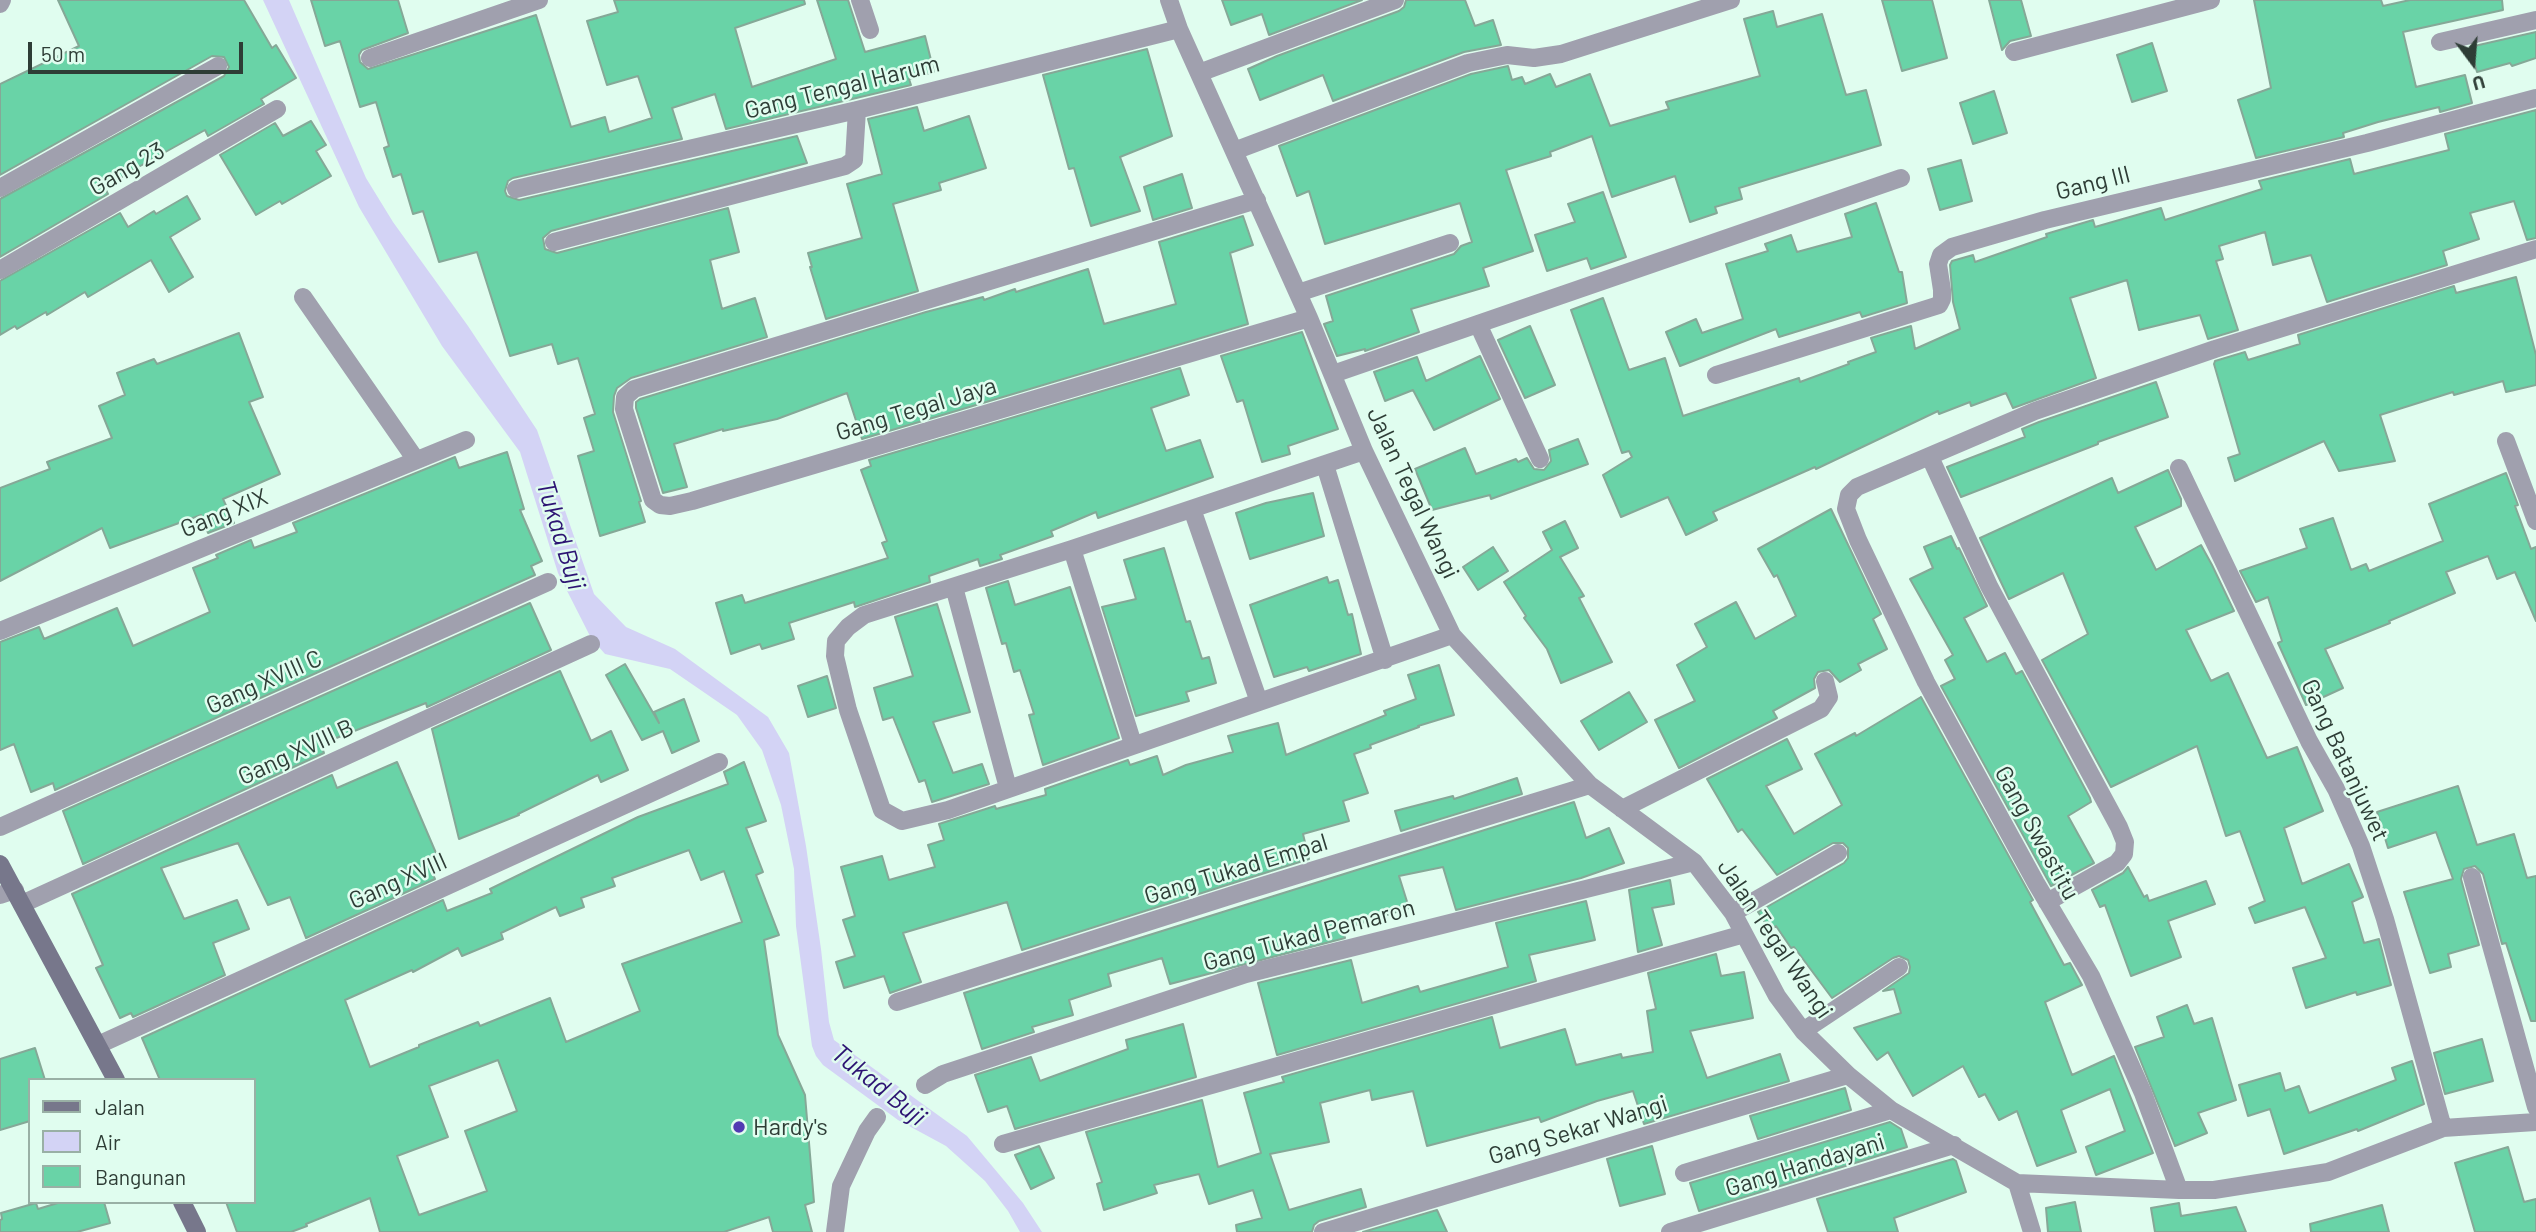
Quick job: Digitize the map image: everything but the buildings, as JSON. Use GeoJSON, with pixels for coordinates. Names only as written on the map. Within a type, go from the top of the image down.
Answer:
{"type":"FeatureCollection","features":[{"type":"Feature","properties":{"kind":"street"},"geometry":{"type":"LineString","coordinates":[[370,58],[539,0]]}},
{"type":"Feature","properties":{"kind":"street"},"geometry":{"type":"LineString","coordinates":[[860,0],[870,30]]}},
{"type":"Feature","properties":{"kind":"street","name":"Jalan Tegal Wangi"},"geometry":{"type":"LineString","coordinates":[[1169,0],[1309,318],[1364,451],[1452,635],[1590,785],[1694,862],[1733,913],[1777,996],[1803,1031],[1891,1110],[2017,1184],[2214,1191],[2328,1172],[2444,1128],[2536,1122]]}},
{"type":"Feature","properties":{"kind":"street"},"geometry":{"type":"LineString","coordinates":[[1199,73],[1395,0]]}},
{"type":"Feature","properties":{"kind":"street"},"geometry":{"type":"LineString","coordinates":[[1234,151],[1468,63],[1507,55],[1534,58],[1561,54],[1731,0]]}},
{"type":"Feature","properties":{"kind":"street"},"geometry":{"type":"LineString","coordinates":[[2014,52],[2211,0]]}},
{"type":"Feature","properties":{"kind":"street"},"geometry":{"type":"LineString","coordinates":[[2440,42],[2536,20]]}},
{"type":"Feature","properties":{"kind":"street","name":"Gang Tengal Harum"},"geometry":{"type":"LineString","coordinates":[[516,189],[857,110],[1180,29]]}},
{"type":"Feature","properties":{"kind":"street"},"geometry":{"type":"LineString","coordinates":[[0,188],[218,66]]}},
{"type":"Feature","properties":{"kind":"street","name":"Gang III"},"geometry":{"type":"LineString","coordinates":[[1716,375],[1939,305],[1942,299],[1938,264],[1941,255],[1952,247],[2045,220],[2367,143],[2536,97]]}},
{"type":"Feature","properties":{"kind":"street","name":"Gang 23"},"geometry":{"type":"LineString","coordinates":[[0,270],[277,108]]}},
{"type":"Feature","properties":{"kind":"street"},"geometry":{"type":"LineString","coordinates":[[554,242],[845,166],[855,160],[857,110]]}},
{"type":"Feature","properties":{"kind":"street"},"geometry":{"type":"LineString","coordinates":[[1333,374],[1900,178]]}},
{"type":"Feature","properties":{"kind":"street","name":"Gang Tegal Jaya"},"geometry":{"type":"LineString","coordinates":[[1257,200],[634,390],[625,397],[625,417],[653,500],[660,505],[670,506],[1309,318]]}},
{"type":"Feature","properties":{"kind":"street"},"geometry":{"type":"LineString","coordinates":[[1298,293],[1450,243]]}},
{"type":"Feature","properties":{"kind":"street"},"geometry":{"type":"LineString","coordinates":[[2047,902],[2117,863],[2124,854],[2125,842],[1989,586],[1930,457],[2035,411],[2215,349],[2536,250]]}},
{"type":"Feature","properties":{"kind":"street"},"geometry":{"type":"LineString","coordinates":[[303,297],[416,460]]}},
{"type":"Feature","properties":{"kind":"street"},"geometry":{"type":"LineString","coordinates":[[1478,324],[1540,458]]}},
{"type":"Feature","properties":{"kind":"street","name":"Gang XIX"},"geometry":{"type":"LineString","coordinates":[[0,631],[466,440]]}},
{"type":"Feature","properties":{"kind":"street"},"geometry":{"type":"LineString","coordinates":[[2506,441],[2536,521]]}},
{"type":"Feature","properties":{"kind":"street"},"geometry":{"type":"LineString","coordinates":[[1364,451],[1072,549],[864,615],[836,641],[835,656],[848,710],[882,810],[890,817],[902,821],[923,817],[1452,635]]}},
{"type":"Feature","properties":{"kind":"street","name":"Gang Swastitu"},"geometry":{"type":"LineString","coordinates":[[1930,457],[1857,488],[1849,495],[1846,509],[1858,540],[1926,682],[2047,902],[2091,976],[2143,1093],[2179,1190]]}},
{"type":"Feature","properties":{"kind":"street"},"geometry":{"type":"LineString","coordinates":[[1325,465],[1385,660]]}},
{"type":"Feature","properties":{"kind":"street","name":"Gang Batanjuwet"},"geometry":{"type":"LineString","coordinates":[[2179,468],[2309,741],[2336,789],[2361,846],[2385,919],[2444,1128]]}},
{"type":"Feature","properties":{"kind":"street"},"geometry":{"type":"LineString","coordinates":[[1192,509],[1259,702]]}},
{"type":"Feature","properties":{"kind":"street"},"geometry":{"type":"LineString","coordinates":[[1072,549],[1133,744]]}},
{"type":"Feature","properties":{"kind":"street","name":"Gang XVIII C"},"geometry":{"type":"LineString","coordinates":[[0,827],[548,582]]}},
{"type":"Feature","properties":{"kind":"street"},"geometry":{"type":"LineString","coordinates":[[954,587],[1008,788]]}},
{"type":"Feature","properties":{"kind":"street","name":"Gang XVIII B"},"geometry":{"type":"LineString","coordinates":[[12,896],[592,644]]}},
{"type":"Feature","properties":{"kind":"street"},"geometry":{"type":"LineString","coordinates":[[1622,809],[1821,709],[1829,697],[1825,681]]}},
{"type":"Feature","properties":{"kind":"street","name":"Gang XVIII"},"geometry":{"type":"LineString","coordinates":[[98,1045],[719,762]]}},
{"type":"Feature","properties":{"kind":"street","name":"Gang Tukad Empal"},"geometry":{"type":"LineString","coordinates":[[897,1002],[1590,785]]}},
{"type":"Feature","properties":{"kind":"street"},"geometry":{"type":"LineString","coordinates":[[1733,913],[1838,853]]}},
{"type":"Feature","properties":{"kind":"street","name":"Gang Tukad Pemaron"},"geometry":{"type":"LineString","coordinates":[[925,1085],[943,1074],[1246,974],[1694,862]]}},
{"type":"Feature","properties":{"kind":"street"},"geometry":{"type":"LineString","coordinates":[[0,864],[12,896],[115,1078]]}},
{"type":"Feature","properties":{"kind":"street"},"geometry":{"type":"LineString","coordinates":[[2472,877],[2536,1107]]}},
{"type":"Feature","properties":{"kind":"street"},"geometry":{"type":"LineString","coordinates":[[1003,1144],[1744,934]]}},
{"type":"Feature","properties":{"kind":"street"},"geometry":{"type":"LineString","coordinates":[[1803,1031],[1899,967]]}},
{"type":"Feature","properties":{"kind":"street","name":"Gang Sekar Wangi"},"geometry":{"type":"LineString","coordinates":[[1322,1232],[1848,1074]]}},
{"type":"Feature","properties":{"kind":"street"},"geometry":{"type":"LineString","coordinates":[[1684,1173],[1891,1110]]}},
{"type":"Feature","properties":{"kind":"street"},"geometry":{"type":"LineString","coordinates":[[835,1232],[841,1186],[867,1131],[877,1117]]}},
{"type":"Feature","properties":{"kind":"street","name":"Gang Handayani"},"geometry":{"type":"LineString","coordinates":[[1670,1232],[1954,1145]]}},
{"type":"Feature","properties":{"kind":"street"},"geometry":{"type":"LineString","coordinates":[[2017,1184],[2032,1232]]}},
{"type":"Feature","properties":{"kind":"street"},"geometry":{"type":"LineString","coordinates":[[183,1204],[197,1232]]}},
{"type":"Feature","properties":{"kind":"water","name":"Tukad Buji"},"geometry":{"type":"Polygon","coordinates":[[[263,0],[289,0],[366,178],[393,222],[468,326],[537,430],[594,594],[626,627],[675,649],[768,717],[789,753],[806,846],[829,1022],[834,1040],[967,1136],[1023,1203],[1042,1232],[1020,1232],[985,1181],[946,1146],[898,1120],[823,1065],[816,1056],[812,1046],[796,926],[794,869],[781,805],[762,750],[737,715],[670,669],[605,654],[591,638],[558,573],[520,452],[442,346],[359,207],[263,0]]]}},
{"type":"Feature","properties":{"kind":"place","name":"Hardy's"},"geometry":{"type":"Point","coordinates":[739,1127]}}]}
